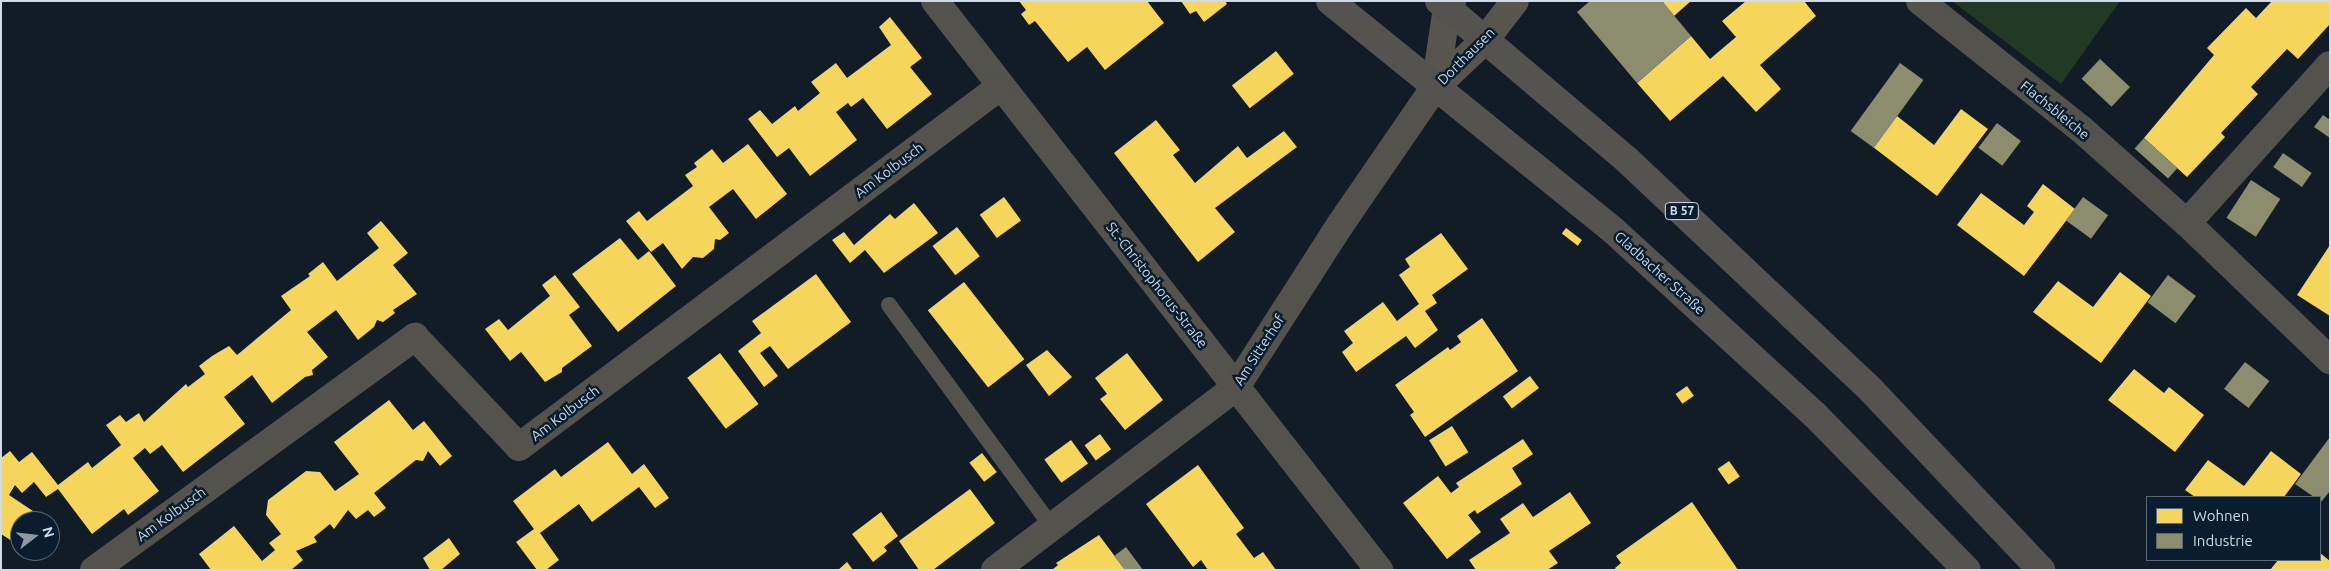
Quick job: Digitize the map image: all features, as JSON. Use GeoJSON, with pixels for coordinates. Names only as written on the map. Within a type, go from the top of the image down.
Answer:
{"type":"FeatureCollection","features":[{"type":"Feature","properties":{"kind":"main road","name":"Gladbacher Straße"},"geometry":{"type":"LineString","coordinates":[[1330,1],[1434,87],[1502,138],[1622,238],[1815,415],[1967,570]]}},
{"type":"Feature","properties":{"kind":"main road","name":"B 57"},"geometry":{"type":"LineString","coordinates":[[1446,4],[1485,40],[1626,159],[1871,390],[2041,570]]}},
{"type":"Feature","properties":{"kind":"street","name":"St.-Christophorus-Straße"},"geometry":{"type":"LineString","coordinates":[[935,1],[1379,570]]}},
{"type":"Feature","properties":{"kind":"street","name":"Dorthausen"},"geometry":{"type":"LineString","coordinates":[[1434,87],[1485,40],[1515,1]]}},
{"type":"Feature","properties":{"kind":"street","name":"Flachsbleiche"},"geometry":{"type":"LineString","coordinates":[[1920,1],[2080,129],[2187,223],[2330,360]]}},
{"type":"Feature","properties":{"kind":"street","name":"Dorthausen"},"geometry":{"type":"LineString","coordinates":[[1434,87],[1446,4]]}},
{"type":"Feature","properties":{"kind":"street"},"geometry":{"type":"LineString","coordinates":[[2187,223],[2330,65]]}},
{"type":"Feature","properties":{"kind":"street","name":"Am Kolbusch"},"geometry":{"type":"LineString","coordinates":[[94,570],[415,337],[520,447],[1001,86]]}},
{"type":"Feature","properties":{"kind":"street","name":"Am Sitterhof"},"geometry":{"type":"LineString","coordinates":[[995,570],[1236,387],[1340,225],[1434,87]]}},
{"type":"Feature","properties":{"kind":"lane"},"geometry":{"type":"LineString","coordinates":[[889,305],[1052,528]]}},
{"type":"Feature","properties":{"kind":"green space"},"geometry":{"type":"Polygon","coordinates":[[[1952,1],[2120,1],[2061,84],[1952,1]]]}},
{"type":"Feature","properties":{"kind":"building: Wohnen"},"geometry":{"type":"Polygon","coordinates":[[[1019,1],[1147,1],[1164,23],[1105,70],[1087,47],[1068,62],[1035,21],[1029,25],[1021,14],[1026,10],[1019,1]]]}},
{"type":"Feature","properties":{"kind":"building: Wohnen"},"geometry":{"type":"Polygon","coordinates":[[[1181,1],[1225,1],[1227,4],[1204,22],[1196,11],[1190,14],[1181,1]]]}},
{"type":"Feature","properties":{"kind":"building: Wohnen"},"geometry":{"type":"Polygon","coordinates":[[[1662,1],[1691,1],[1674,16],[1662,1]]]}},
{"type":"Feature","properties":{"kind":"building: Wohnen"},"geometry":{"type":"Polygon","coordinates":[[[1746,1],[1804,1],[1816,16],[1760,65],[1781,89],[1756,112],[1723,76],[1670,121],[1637,83],[1691,36],[1710,59],[1736,37],[1722,21],[1746,1]]]}},
{"type":"Feature","properties":{"kind":"building: Wohnen"},"geometry":{"type":"Polygon","coordinates":[[[2272,1],[2330,1],[2330,24],[2298,59],[2287,49],[2251,87],[2258,94],[2221,133],[2225,137],[2187,177],[2144,138],[2214,55],[2207,48],[2246,8],[2256,18],[2272,1]]]}},
{"type":"Feature","properties":{"kind":"building: Wohnen"},"geometry":{"type":"Polygon","coordinates":[[[890,17],[922,58],[910,67],[932,94],[887,129],[863,98],[851,107],[848,103],[836,112],[857,140],[810,176],[789,148],[777,157],[748,119],[760,110],[772,124],[795,106],[798,111],[820,93],[811,82],[836,63],[847,78],[891,45],[879,27],[890,17]]]}},
{"type":"Feature","properties":{"kind":"building: Wohnen"},"geometry":{"type":"Polygon","coordinates":[[[1276,51],[1294,74],[1250,108],[1232,85],[1276,51]]]}},
{"type":"Feature","properties":{"kind":"building: Wohnen"},"geometry":{"type":"Polygon","coordinates":[[[1961,109],[1988,129],[1937,196],[1873,147],[1897,116],[1934,145],[1961,109]]]}},
{"type":"Feature","properties":{"kind":"building: Wohnen"},"geometry":{"type":"Polygon","coordinates":[[[1156,120],[1180,150],[1173,155],[1195,183],[1238,146],[1247,158],[1284,131],[1297,147],[1215,208],[1235,232],[1198,262],[1114,153],[1156,120]]]}},
{"type":"Feature","properties":{"kind":"building: Wohnen"},"geometry":{"type":"Polygon","coordinates":[[[748,144],[787,194],[756,219],[733,189],[709,207],[729,233],[720,240],[715,239],[714,249],[703,258],[693,257],[682,269],[663,243],[651,252],[626,221],[639,211],[647,221],[693,186],[685,175],[697,167],[694,163],[712,149],[723,163],[748,144]]]}},
{"type":"Feature","properties":{"kind":"building: Wohnen"},"geometry":{"type":"Polygon","coordinates":[[[2043,184],[2075,209],[2024,276],[1957,225],[1981,193],[2024,225],[2034,212],[2027,206],[2043,184]]]}},
{"type":"Feature","properties":{"kind":"building: Wohnen"},"geometry":{"type":"Polygon","coordinates":[[[1004,197],[1021,220],[997,238],[980,215],[1004,197]]]}},
{"type":"Feature","properties":{"kind":"building: Wohnen"},"geometry":{"type":"Polygon","coordinates":[[[914,203],[938,233],[884,273],[865,250],[850,263],[832,240],[844,232],[854,245],[890,214],[895,219],[914,203]]]}},
{"type":"Feature","properties":{"kind":"building: Wohnen"},"geometry":{"type":"Polygon","coordinates":[[[381,221],[408,253],[393,265],[417,294],[393,310],[395,313],[383,322],[377,320],[374,327],[358,340],[336,310],[307,332],[328,357],[312,370],[313,375],[305,377],[272,403],[252,375],[224,397],[245,424],[183,472],[162,445],[150,454],[145,448],[133,458],[159,491],[128,515],[124,509],[92,534],[58,489],[46,497],[34,482],[22,493],[15,485],[9,495],[33,511],[10,511],[10,540],[1,534],[1,458],[10,451],[19,462],[32,452],[58,485],[88,462],[92,468],[121,445],[106,425],[120,415],[126,422],[139,413],[144,422],[186,384],[188,387],[205,374],[199,366],[212,356],[229,346],[237,355],[291,310],[281,296],[310,276],[308,274],[323,262],[337,281],[379,248],[367,233],[381,221]]]}},
{"type":"Feature","properties":{"kind":"building: Wohnen"},"geometry":{"type":"Polygon","coordinates":[[[957,227],[980,256],[955,275],[933,246],[957,227]]]}},
{"type":"Feature","properties":{"kind":"building: Wohnen"},"geometry":{"type":"Polygon","coordinates":[[[1566,228],[1582,240],[1578,246],[1562,234],[1566,228]]]}},
{"type":"Feature","properties":{"kind":"building: Wohnen"},"geometry":{"type":"Polygon","coordinates":[[[1441,233],[1468,269],[1432,295],[1437,303],[1425,311],[1438,330],[1415,348],[1406,336],[1356,372],[1342,352],[1353,343],[1344,331],[1383,302],[1397,321],[1419,304],[1399,275],[1410,267],[1405,259],[1441,233]]]}},
{"type":"Feature","properties":{"kind":"building: Wohnen"},"geometry":{"type":"Polygon","coordinates":[[[620,238],[638,260],[649,251],[676,286],[618,332],[572,274],[620,238]]]}},
{"type":"Feature","properties":{"kind":"building: Wohnen"},"geometry":{"type":"Polygon","coordinates":[[[2330,245],[2330,316],[2297,295],[2330,245]]]}},
{"type":"Feature","properties":{"kind":"building: Wohnen"},"geometry":{"type":"Polygon","coordinates":[[[2120,272],[2151,296],[2101,363],[2033,312],[2058,281],[2093,307],[2120,272]]]}},
{"type":"Feature","properties":{"kind":"building: Wohnen"},"geometry":{"type":"Polygon","coordinates":[[[816,274],[851,322],[788,369],[770,346],[760,353],[778,376],[764,387],[738,351],[761,333],[752,321],[816,274]]]}},
{"type":"Feature","properties":{"kind":"building: Wohnen"},"geometry":{"type":"Polygon","coordinates":[[[555,275],[580,307],[569,315],[592,346],[562,368],[562,372],[545,382],[521,352],[510,361],[485,329],[499,319],[508,330],[550,296],[542,285],[555,275]]]}},
{"type":"Feature","properties":{"kind":"building: Wohnen"},"geometry":{"type":"Polygon","coordinates":[[[964,282],[1024,359],[988,388],[928,310],[964,282]]]}},
{"type":"Feature","properties":{"kind":"building: Wohnen"},"geometry":{"type":"Polygon","coordinates":[[[1482,318],[1518,371],[1425,437],[1410,415],[1414,412],[1395,385],[1448,347],[1450,350],[1461,342],[1457,336],[1482,318]]]}},
{"type":"Feature","properties":{"kind":"building: Wohnen"},"geometry":{"type":"Polygon","coordinates":[[[1047,350],[1072,377],[1049,396],[1026,365],[1047,350]]]}},
{"type":"Feature","properties":{"kind":"building: Wohnen"},"geometry":{"type":"Polygon","coordinates":[[[720,353],[759,404],[726,429],[687,378],[720,353]]]}},
{"type":"Feature","properties":{"kind":"building: Wohnen"},"geometry":{"type":"Polygon","coordinates":[[[1127,353],[1163,400],[1125,430],[1100,399],[1107,394],[1095,378],[1127,353]]]}},
{"type":"Feature","properties":{"kind":"building: Wohnen"},"geometry":{"type":"Polygon","coordinates":[[[2134,369],[2164,393],[2169,387],[2204,415],[2175,452],[2108,400],[2134,369]]]}},
{"type":"Feature","properties":{"kind":"building: Wohnen"},"geometry":{"type":"Polygon","coordinates":[[[1530,376],[1539,388],[1512,408],[1503,396],[1530,376]]]}},
{"type":"Feature","properties":{"kind":"building: Wohnen"},"geometry":{"type":"Polygon","coordinates":[[[1687,386],[1694,396],[1682,404],[1676,394],[1687,386]]]}},
{"type":"Feature","properties":{"kind":"building: Wohnen"},"geometry":{"type":"Polygon","coordinates":[[[389,400],[413,430],[424,421],[452,456],[440,466],[428,451],[423,461],[416,460],[374,493],[386,508],[374,517],[368,510],[356,519],[348,510],[334,529],[330,524],[314,537],[317,542],[296,551],[303,560],[291,570],[211,570],[199,554],[234,526],[262,561],[275,550],[269,543],[281,534],[266,515],[268,500],[306,471],[320,472],[335,491],[359,474],[334,442],[389,400]]]}},
{"type":"Feature","properties":{"kind":"building: Wohnen"},"geometry":{"type":"Polygon","coordinates":[[[1452,426],[1468,452],[1446,467],[1429,440],[1452,426]]]}},
{"type":"Feature","properties":{"kind":"building: Wohnen"},"geometry":{"type":"Polygon","coordinates":[[[1100,434],[1111,449],[1096,461],[1085,445],[1100,434]]]}},
{"type":"Feature","properties":{"kind":"building: Wohnen"},"geometry":{"type":"Polygon","coordinates":[[[1523,439],[1533,454],[1512,468],[1522,484],[1477,514],[1475,510],[1468,515],[1481,532],[1447,559],[1403,503],[1438,476],[1451,493],[1459,487],[1456,483],[1523,439]]]}},
{"type":"Feature","properties":{"kind":"building: Wohnen"},"geometry":{"type":"Polygon","coordinates":[[[1071,440],[1088,463],[1061,483],[1044,459],[1071,440]]]}},
{"type":"Feature","properties":{"kind":"building: Wohnen"},"geometry":{"type":"Polygon","coordinates":[[[608,442],[632,474],[644,464],[669,498],[655,508],[639,487],[592,522],[579,504],[540,533],[559,560],[546,570],[537,570],[516,542],[534,529],[513,501],[555,469],[561,477],[608,442]]]}},
{"type":"Feature","properties":{"kind":"building: Wohnen"},"geometry":{"type":"Polygon","coordinates":[[[2271,451],[2301,474],[2285,496],[2194,496],[2185,490],[2208,460],[2244,486],[2271,451]]]}},
{"type":"Feature","properties":{"kind":"building: Wohnen"},"geometry":{"type":"Polygon","coordinates":[[[982,453],[997,472],[984,482],[969,463],[982,453]]]}},
{"type":"Feature","properties":{"kind":"building: Wohnen"},"geometry":{"type":"Polygon","coordinates":[[[1729,461],[1740,477],[1728,485],[1718,469],[1729,461]]]}},
{"type":"Feature","properties":{"kind":"building: Wohnen"},"geometry":{"type":"Polygon","coordinates":[[[1198,465],[1244,528],[1236,534],[1254,558],[1263,552],[1276,570],[1208,570],[1201,560],[1193,567],[1146,504],[1198,465]]]}},
{"type":"Feature","properties":{"kind":"building: Wohnen"},"geometry":{"type":"Polygon","coordinates":[[[970,489],[995,523],[933,570],[919,570],[899,541],[970,489]]]}},
{"type":"Feature","properties":{"kind":"building: Wohnen"},"geometry":{"type":"Polygon","coordinates":[[[1570,492],[1591,523],[1549,551],[1558,563],[1547,570],[1476,570],[1469,560],[1510,533],[1500,519],[1523,503],[1533,517],[1570,492]]]}},
{"type":"Feature","properties":{"kind":"building: Wohnen"},"geometry":{"type":"Polygon","coordinates":[[[1692,502],[1738,570],[1616,570],[1615,568],[1621,563],[1616,556],[1692,502]]]}},
{"type":"Feature","properties":{"kind":"building: Wohnen"},"geometry":{"type":"Polygon","coordinates":[[[881,512],[898,536],[884,547],[887,551],[873,562],[852,534],[881,512]]]}},
{"type":"Feature","properties":{"kind":"building: Wohnen"},"geometry":{"type":"Polygon","coordinates":[[[1099,535],[1125,570],[1052,570],[1058,565],[1056,563],[1099,535]]]}},
{"type":"Feature","properties":{"kind":"building: Wohnen"},"geometry":{"type":"Polygon","coordinates":[[[449,538],[460,554],[441,570],[430,570],[423,558],[449,538]]]}},
{"type":"Feature","properties":{"kind":"building: Wohnen"},"geometry":{"type":"Polygon","coordinates":[[[2321,554],[2330,561],[2330,570],[2270,570],[2277,561],[2321,561],[2321,554]]]}},
{"type":"Feature","properties":{"kind":"building: Wohnen"},"geometry":{"type":"Polygon","coordinates":[[[847,562],[853,570],[838,570],[847,562]]]}},
{"type":"Feature","properties":{"kind":"building: Industrie"},"geometry":{"type":"Polygon","coordinates":[[[1590,1],[1662,1],[1691,36],[1637,83],[1577,12],[1590,1]]]}},
{"type":"Feature","properties":{"kind":"building: Industrie"},"geometry":{"type":"Polygon","coordinates":[[[2100,59],[2130,87],[2112,107],[2082,79],[2100,59]]]}},
{"type":"Feature","properties":{"kind":"building: Industrie"},"geometry":{"type":"Polygon","coordinates":[[[1900,63],[1923,80],[1874,148],[1851,131],[1900,63]]]}},
{"type":"Feature","properties":{"kind":"building: Industrie"},"geometry":{"type":"Polygon","coordinates":[[[2323,115],[2330,120],[2330,138],[2314,127],[2323,115]]]}},
{"type":"Feature","properties":{"kind":"building: Industrie"},"geometry":{"type":"Polygon","coordinates":[[[1997,123],[2021,141],[2002,166],[1978,148],[1997,123]]]}},
{"type":"Feature","properties":{"kind":"building: Industrie"},"geometry":{"type":"Polygon","coordinates":[[[2144,138],[2177,168],[2168,179],[2135,148],[2144,138]]]}},
{"type":"Feature","properties":{"kind":"building: Industrie"},"geometry":{"type":"Polygon","coordinates":[[[2283,153],[2312,173],[2302,187],[2273,167],[2283,153]]]}},
{"type":"Feature","properties":{"kind":"building: Industrie"},"geometry":{"type":"Polygon","coordinates":[[[2251,180],[2280,199],[2256,237],[2226,218],[2251,180]]]}},
{"type":"Feature","properties":{"kind":"building: Industrie"},"geometry":{"type":"Polygon","coordinates":[[[2083,197],[2108,215],[2091,239],[2066,220],[2083,197]]]}},
{"type":"Feature","properties":{"kind":"building: Industrie"},"geometry":{"type":"Polygon","coordinates":[[[2168,275],[2196,296],[2175,323],[2148,302],[2168,275]]]}},
{"type":"Feature","properties":{"kind":"building: Industrie"},"geometry":{"type":"Polygon","coordinates":[[[2245,362],[2269,381],[2248,408],[2224,389],[2245,362]]]}},
{"type":"Feature","properties":{"kind":"building: Industrie"},"geometry":{"type":"Polygon","coordinates":[[[2330,437],[2330,491],[2321,502],[2321,496],[2313,496],[2295,484],[2330,437]]]}},
{"type":"Feature","properties":{"kind":"building: Industrie"},"geometry":{"type":"Polygon","coordinates":[[[1126,547],[1143,570],[1125,570],[1114,556],[1126,547]]]}}]}
